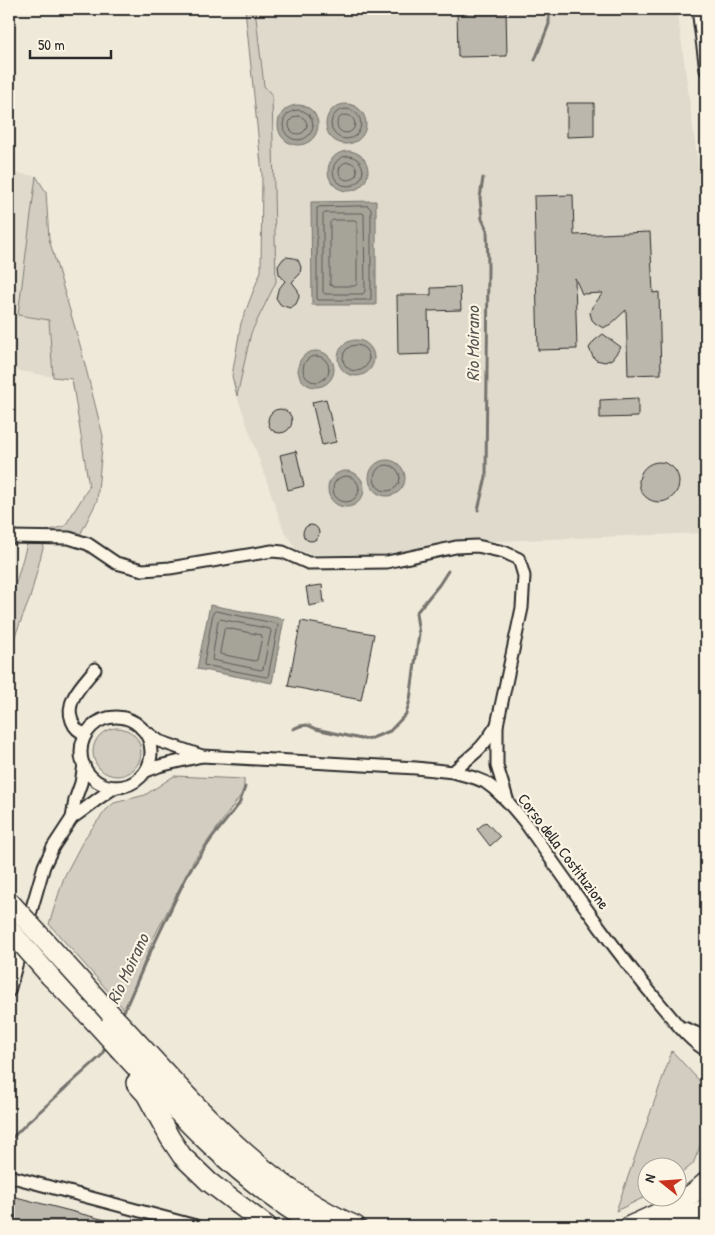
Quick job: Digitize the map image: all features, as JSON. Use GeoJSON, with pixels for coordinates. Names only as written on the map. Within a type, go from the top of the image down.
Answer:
{"type":"FeatureCollection","features":[{"type":"Feature","properties":{"kind":"main road"},"geometry":{"type":"LineString","coordinates":[[9,901],[122,1038],[163,1097],[225,1158],[278,1202],[317,1226]]}},
{"type":"Feature","properties":{"kind":"main road"},"geometry":{"type":"LineString","coordinates":[[9,929],[50,976],[102,1030],[122,1038],[249,1156],[303,1197],[356,1226]]}},
{"type":"Feature","properties":{"kind":"main road"},"geometry":{"type":"LineString","coordinates":[[122,1038],[119,1062],[146,1094],[182,1156],[209,1182],[267,1226]]}},
{"type":"Feature","properties":{"kind":"main road"},"geometry":{"type":"LineString","coordinates":[[630,1226],[675,1205],[697,1191],[706,1182]]}},
{"type":"Feature","properties":{"kind":"main road"},"geometry":{"type":"LineString","coordinates":[[671,1226],[706,1208]]}},
{"type":"Feature","properties":{"kind":"street"},"geometry":{"type":"LineString","coordinates":[[698,9],[706,70]]}},
{"type":"Feature","properties":{"kind":"street"},"geometry":{"type":"LineString","coordinates":[[9,536],[69,538],[88,544],[116,562],[143,570],[170,568],[272,550],[283,552],[308,563],[387,562],[456,547],[477,546],[504,552],[519,559],[524,576],[522,608],[496,725],[497,766],[508,802]]}},
{"type":"Feature","properties":{"kind":"street"},"geometry":{"type":"LineString","coordinates":[[86,734],[79,732],[74,725],[70,717],[70,709],[77,691],[94,669]]}},
{"type":"Feature","properties":{"kind":"street"},"geometry":{"type":"LineString","coordinates":[[141,728],[148,738],[151,749],[146,771],[138,780],[127,786],[106,786],[96,781],[84,765],[81,755],[82,744],[86,734],[93,726],[102,720],[112,717],[133,721],[159,742],[202,756]]}},
{"type":"Feature","properties":{"kind":"street"},"geometry":{"type":"LineString","coordinates":[[453,772],[478,751],[496,725]]}},
{"type":"Feature","properties":{"kind":"street"},"geometry":{"type":"LineString","coordinates":[[146,771],[202,756]]}},
{"type":"Feature","properties":{"kind":"street","name":"Corso della Costituzione"},"geometry":{"type":"LineString","coordinates":[[202,756],[416,768],[453,772],[485,782],[508,802],[524,821],[618,952],[678,1025],[706,1050]]}},
{"type":"Feature","properties":{"kind":"street"},"geometry":{"type":"LineString","coordinates":[[9,991],[44,866],[53,846],[72,818],[84,765]]}},
{"type":"Feature","properties":{"kind":"street"},"geometry":{"type":"LineString","coordinates":[[72,818],[116,787]]}},
{"type":"Feature","properties":{"kind":"street"},"geometry":{"type":"LineString","coordinates":[[678,1025],[706,1037]]}},
{"type":"Feature","properties":{"kind":"street"},"geometry":{"type":"LineString","coordinates":[[9,1176],[196,1226]]}},
{"type":"Feature","properties":{"kind":"shaded area"},"geometry":{"type":"Polygon","coordinates":[[[245,9],[255,9],[264,86],[272,95],[276,282],[251,333],[237,396],[232,376],[241,323],[261,271],[262,174],[245,9]]]}},
{"type":"Feature","properties":{"kind":"shaded area"},"geometry":{"type":"Polygon","coordinates":[[[255,9],[677,9],[706,223],[706,533],[442,543],[380,556],[309,554],[296,549],[284,531],[237,396],[251,333],[276,282],[264,86],[255,9]]]}},
{"type":"Feature","properties":{"kind":"shaded area"},"geometry":{"type":"Polygon","coordinates":[[[9,172],[36,176],[18,315],[49,320],[53,377],[9,369],[9,172]]]}},
{"type":"Feature","properties":{"kind":"shaded area"},"geometry":{"type":"Polygon","coordinates":[[[36,176],[46,192],[49,239],[80,345],[103,436],[97,501],[79,537],[38,533],[65,526],[89,487],[72,379],[53,377],[49,320],[18,315],[36,176]]]}},
{"type":"Feature","properties":{"kind":"shaded area"},"geometry":{"type":"Polygon","coordinates":[[[27,544],[44,544],[30,598],[9,649],[9,607],[27,544]]]}},
{"type":"Feature","properties":{"kind":"shaded area"},"geometry":{"type":"Polygon","coordinates":[[[117,728],[126,730],[134,735],[139,743],[141,752],[139,761],[134,769],[126,774],[117,776],[108,774],[100,769],[95,761],[93,752],[95,743],[100,735],[108,730],[117,728]]]}},
{"type":"Feature","properties":{"kind":"shaded area"},"geometry":{"type":"Polygon","coordinates":[[[174,776],[244,779],[244,791],[194,860],[154,937],[124,1009],[49,924],[64,877],[84,839],[106,810],[114,803],[145,795],[174,776]]]}},
{"type":"Feature","properties":{"kind":"shaded area"},"geometry":{"type":"Polygon","coordinates":[[[672,1051],[706,1088],[705,1134],[693,1164],[688,1168],[688,1158],[638,1158],[638,1200],[616,1211],[672,1051]]]}},
{"type":"Feature","properties":{"kind":"water"},"geometry":{"type":"Polygon","coordinates":[[[346,104],[357,107],[363,113],[366,124],[363,135],[357,141],[346,144],[335,141],[329,135],[326,124],[329,113],[335,107],[346,104]]]}},
{"type":"Feature","properties":{"kind":"water"},"geometry":{"type":"Polygon","coordinates":[[[298,105],[312,111],[318,125],[312,139],[298,145],[284,139],[278,125],[284,111],[298,105]]]}},
{"type":"Feature","properties":{"kind":"water"},"geometry":{"type":"Polygon","coordinates":[[[348,151],[359,154],[365,160],[368,171],[365,182],[359,188],[348,191],[337,188],[331,182],[328,171],[331,160],[337,154],[348,151]]]}},
{"type":"Feature","properties":{"kind":"water"},"geometry":{"type":"Polygon","coordinates":[[[376,201],[376,305],[312,305],[311,202],[376,201]]]}},
{"type":"Feature","properties":{"kind":"water"},"geometry":{"type":"Polygon","coordinates":[[[356,340],[363,341],[369,345],[373,351],[373,365],[369,371],[363,375],[356,376],[349,375],[343,371],[339,365],[338,358],[339,351],[343,345],[349,341],[356,340]]]}},
{"type":"Feature","properties":{"kind":"water"},"geometry":{"type":"Polygon","coordinates":[[[316,351],[323,352],[329,356],[333,362],[333,376],[329,382],[323,386],[316,387],[309,386],[303,382],[299,376],[298,369],[299,362],[303,356],[309,352],[316,351]]]}},
{"type":"Feature","properties":{"kind":"water"},"geometry":{"type":"Polygon","coordinates":[[[387,460],[394,461],[400,465],[404,471],[404,485],[400,491],[394,495],[387,496],[380,495],[374,491],[370,485],[369,478],[370,471],[374,465],[380,461],[387,460]]]}},
{"type":"Feature","properties":{"kind":"water"},"geometry":{"type":"Polygon","coordinates":[[[346,471],[353,472],[359,476],[363,482],[363,496],[359,502],[353,506],[346,507],[339,506],[333,502],[329,496],[328,489],[329,482],[333,476],[339,472],[346,471]]]}},
{"type":"Feature","properties":{"kind":"water"},"geometry":{"type":"Polygon","coordinates":[[[210,605],[284,619],[272,683],[197,669],[210,605]]]}},
{"type":"Feature","properties":{"kind":"building"},"geometry":{"type":"Polygon","coordinates":[[[457,9],[506,9],[507,56],[458,57],[457,9]]]}},
{"type":"Feature","properties":{"kind":"building"},"geometry":{"type":"Polygon","coordinates":[[[567,103],[594,103],[594,136],[567,137],[567,103]]]}},
{"type":"Feature","properties":{"kind":"building"},"geometry":{"type":"Polygon","coordinates":[[[573,195],[574,235],[650,232],[653,293],[659,292],[661,374],[628,375],[626,310],[611,324],[603,328],[595,323],[590,313],[592,307],[603,293],[582,294],[575,278],[577,349],[538,350],[534,196],[573,195]]]}},
{"type":"Feature","properties":{"kind":"building"},"geometry":{"type":"Polygon","coordinates":[[[286,257],[298,260],[301,267],[300,274],[292,282],[298,290],[299,297],[296,304],[290,308],[280,304],[276,298],[278,290],[285,281],[279,274],[278,266],[286,257]]]}},
{"type":"Feature","properties":{"kind":"building"},"geometry":{"type":"Polygon","coordinates":[[[460,287],[461,310],[428,311],[429,354],[398,355],[397,295],[431,295],[431,288],[460,287]]]}},
{"type":"Feature","properties":{"kind":"building"},"geometry":{"type":"Polygon","coordinates":[[[603,334],[621,347],[612,359],[605,362],[596,360],[589,348],[603,334]]]}},
{"type":"Feature","properties":{"kind":"building"},"geometry":{"type":"Polygon","coordinates":[[[638,398],[638,417],[600,418],[600,400],[638,398]]]}},
{"type":"Feature","properties":{"kind":"building"},"geometry":{"type":"Polygon","coordinates":[[[326,399],[336,442],[322,445],[312,402],[326,399]]]}},
{"type":"Feature","properties":{"kind":"building"},"geometry":{"type":"Polygon","coordinates":[[[280,409],[288,413],[292,421],[288,429],[280,433],[272,429],[268,421],[272,413],[280,409]]]}},
{"type":"Feature","properties":{"kind":"building"},"geometry":{"type":"Polygon","coordinates":[[[296,451],[304,486],[288,490],[280,455],[296,451]]]}},
{"type":"Feature","properties":{"kind":"building"},"geometry":{"type":"Polygon","coordinates":[[[663,462],[670,465],[676,471],[679,482],[678,490],[670,499],[663,502],[655,502],[648,499],[640,490],[639,478],[642,471],[651,463],[663,462]]]}},
{"type":"Feature","properties":{"kind":"building"},"geometry":{"type":"Polygon","coordinates":[[[311,525],[317,527],[319,533],[317,539],[311,541],[305,539],[303,533],[305,527],[311,525]]]}},
{"type":"Feature","properties":{"kind":"building"},"geometry":{"type":"Polygon","coordinates":[[[322,585],[324,603],[309,606],[306,587],[322,585]]]}},
{"type":"Feature","properties":{"kind":"building"},"geometry":{"type":"Polygon","coordinates":[[[301,621],[374,634],[361,700],[288,686],[301,621]]]}},
{"type":"Feature","properties":{"kind":"building"},"geometry":{"type":"Polygon","coordinates":[[[486,822],[500,837],[490,846],[477,829],[486,822]]]}},
{"type":"Feature","properties":{"kind":"building"},"geometry":{"type":"Polygon","coordinates":[[[12,1196],[117,1223],[116,1226],[9,1226],[12,1196]]]}},
{"type":"Feature","properties":{"kind":"waterway","name":"Rio Moirano"},"geometry":{"type":"LineString","coordinates":[[535,60],[549,24],[549,9]]}},
{"type":"Feature","properties":{"kind":"waterway","name":"Rio Moirano"},"geometry":{"type":"LineString","coordinates":[[478,510],[486,477],[488,266],[487,230],[482,219],[480,198],[483,178]]}},
{"type":"Feature","properties":{"kind":"waterway","name":"Rio Moirano"},"geometry":{"type":"LineString","coordinates":[[293,729],[307,725],[316,729],[361,739],[372,738],[390,731],[406,714],[410,700],[419,634],[416,613],[448,571]]}},
{"type":"Feature","properties":{"kind":"waterway","name":"Rio Moirano"},"geometry":{"type":"LineString","coordinates":[[122,1016],[188,873],[212,838],[239,804],[245,787]]}},
{"type":"Feature","properties":{"kind":"waterway","name":"Rio Moirano"},"geometry":{"type":"LineString","coordinates":[[9,1141],[101,1056],[106,1046]]}}]}
